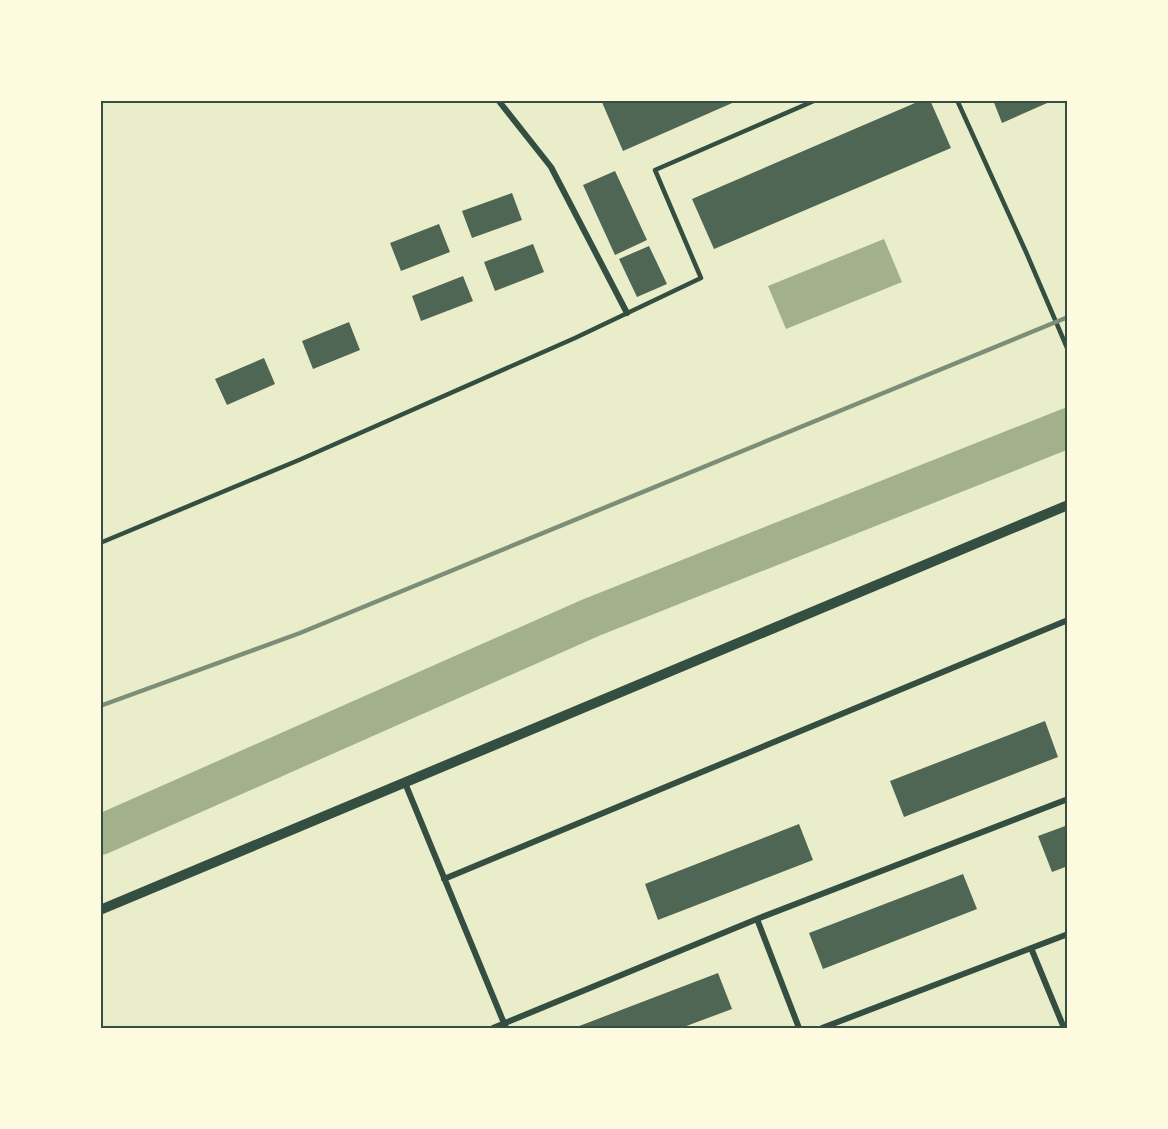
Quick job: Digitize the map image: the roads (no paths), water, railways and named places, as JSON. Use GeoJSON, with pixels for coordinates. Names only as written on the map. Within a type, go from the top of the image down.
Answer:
{"type":"FeatureCollection","features":[{"type":"Feature","properties":{"kind":"street"},"geometry":{"type":"LineString","coordinates":[[498,100],[551,167],[627,313]]}},
{"type":"Feature","properties":{"kind":"street"},"geometry":{"type":"LineString","coordinates":[[100,910],[1068,505]]}},
{"type":"Feature","properties":{"kind":"street"},"geometry":{"type":"LineString","coordinates":[[444,879],[1068,620]]}},
{"type":"Feature","properties":{"kind":"street"},"geometry":{"type":"LineString","coordinates":[[405,783],[505,1026]]}},
{"type":"Feature","properties":{"kind":"street"},"geometry":{"type":"LineString","coordinates":[[493,1029],[505,1026],[757,919],[1068,799]]}},
{"type":"Feature","properties":{"kind":"street"},"geometry":{"type":"LineString","coordinates":[[757,919],[800,1029]]}},
{"type":"Feature","properties":{"kind":"street"},"geometry":{"type":"LineString","coordinates":[[822,1029],[1068,934]]}},
{"type":"Feature","properties":{"kind":"street"},"geometry":{"type":"LineString","coordinates":[[1031,948],[1064,1029]]}},
{"type":"Feature","properties":{"kind":"lane"},"geometry":{"type":"LineString","coordinates":[[100,543],[299,460],[575,338],[701,278],[655,170],[816,100]]}},
{"type":"Feature","properties":{"kind":"lane"},"geometry":{"type":"LineString","coordinates":[[957,100],[1068,350]]}},
{"type":"Feature","properties":{"kind":"waterway"},"geometry":{"type":"LineString","coordinates":[[100,835],[590,618],[1068,428]]}},
{"type":"Feature","properties":{"kind":"railway"},"geometry":{"type":"LineString","coordinates":[[100,706],[300,633],[1068,317]]}}]}
